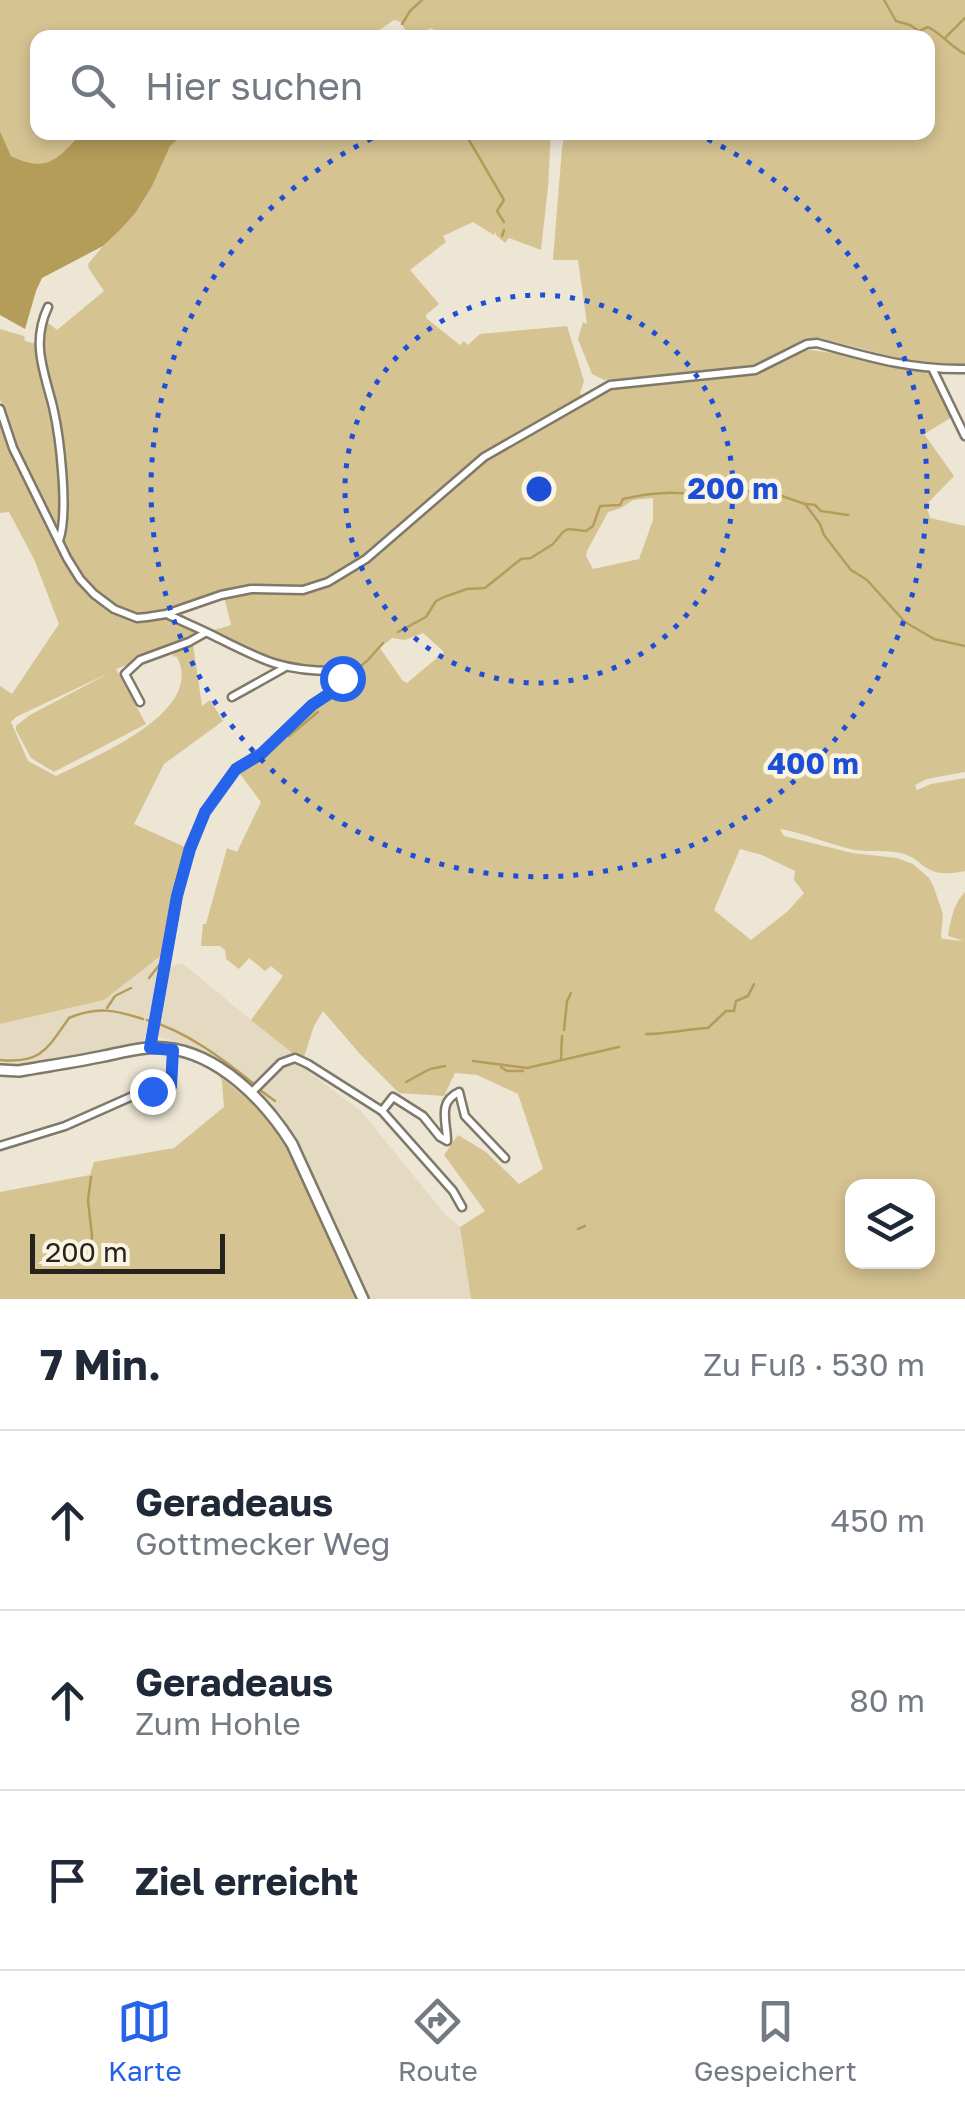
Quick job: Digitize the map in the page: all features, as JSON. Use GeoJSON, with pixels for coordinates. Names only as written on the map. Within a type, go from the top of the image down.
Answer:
{"type":"FeatureCollection","features":[{"type":"Feature","properties":{"kind":"main road"},"geometry":{"type":"LineString","coordinates":[[0,1070],[33,1069],[150,1048],[194,1055],[256,1089],[292,1144],[364,1299]]}},
{"type":"Feature","properties":{"kind":"street"},"geometry":{"type":"LineString","coordinates":[[48,307],[38,341],[56,424],[63,530],[59,541]]}},
{"type":"Feature","properties":{"kind":"street"},"geometry":{"type":"LineString","coordinates":[[0,409],[13,448],[80,579],[103,602],[137,618],[166,614],[251,589],[303,590],[328,582],[366,559],[484,457],[610,385],[755,370],[816,342],[905,366],[965,369]]}},
{"type":"Feature","properties":{"kind":"street"},"geometry":{"type":"LineString","coordinates":[[933,370],[965,436]]}},
{"type":"Feature","properties":{"kind":"street"},"geometry":{"type":"LineString","coordinates":[[150,1048],[177,896],[205,812],[236,769],[261,754],[312,705],[338,688],[342,678],[338,671],[310,672],[242,652],[166,614]]}},
{"type":"Feature","properties":{"kind":"street"},"geometry":{"type":"LineString","coordinates":[[140,702],[126,674],[140,660],[206,632]]}},
{"type":"Feature","properties":{"kind":"street"},"geometry":{"type":"LineString","coordinates":[[232,697],[285,667]]}},
{"type":"Feature","properties":{"kind":"street"},"geometry":{"type":"LineString","coordinates":[[0,1146],[171,1086],[173,1050]]}},
{"type":"Feature","properties":{"kind":"street"},"geometry":{"type":"LineString","coordinates":[[256,1089],[281,1063],[295,1058],[326,1074],[382,1110],[454,1191],[462,1206]]}},
{"type":"Feature","properties":{"kind":"street"},"geometry":{"type":"LineString","coordinates":[[382,1110],[393,1097],[423,1116],[447,1141],[444,1108],[453,1094],[459,1092],[465,1116],[504,1158]]}},
{"type":"Feature","properties":{"kind":"shaded area"},"geometry":{"type":"Polygon","coordinates":[[[0,0],[965,0],[965,366],[914,362],[819,338],[803,341],[754,367],[604,380],[592,374],[578,339],[583,322],[587,324],[578,260],[553,260],[564,140],[935,140],[935,30],[405,30],[401,22],[394,20],[380,30],[30,30],[30,140],[74,140],[58,157],[33,163],[11,156],[0,131],[0,0]]]}},
{"type":"Feature","properties":{"kind":"shaded area"},"geometry":{"type":"Polygon","coordinates":[[[0,131],[11,156],[33,163],[58,157],[74,140],[177,140],[170,146],[136,212],[120,230],[103,246],[42,278],[25,329],[0,315],[0,131]]]}},
{"type":"Feature","properties":{"kind":"shaded area"},"geometry":{"type":"Polygon","coordinates":[[[177,140],[551,140],[541,250],[509,238],[505,243],[495,231],[494,235],[473,222],[443,236],[446,242],[410,270],[439,304],[426,318],[460,345],[464,341],[468,345],[480,334],[567,326],[584,381],[580,393],[587,401],[622,386],[755,374],[800,351],[811,350],[930,374],[954,416],[924,434],[954,476],[926,505],[930,518],[965,526],[965,772],[915,785],[917,790],[965,778],[965,871],[939,873],[905,854],[855,850],[780,829],[784,836],[913,864],[933,885],[943,914],[943,939],[964,941],[948,936],[955,907],[965,892],[965,1299],[471,1299],[460,1227],[485,1211],[444,1155],[458,1135],[486,1152],[519,1184],[543,1169],[518,1094],[477,1075],[455,1073],[444,1096],[399,1093],[323,1011],[304,1057],[291,1052],[251,1020],[283,976],[271,966],[265,971],[249,958],[239,969],[226,959],[220,946],[201,946],[203,924],[227,848],[237,852],[261,802],[237,770],[342,686],[344,674],[339,667],[272,659],[211,631],[231,625],[223,592],[140,617],[105,601],[69,556],[16,450],[0,399],[0,329],[40,345],[47,322],[57,330],[104,291],[88,264],[120,230],[177,140]],[[653,498],[633,500],[608,512],[587,551],[593,569],[639,559],[653,520],[653,498]],[[423,633],[405,640],[392,638],[380,648],[407,683],[444,652],[423,633]],[[740,849],[714,910],[751,940],[804,893],[794,880],[795,871],[740,849]]]}},
{"type":"Feature","properties":{"kind":"shaded area"},"geometry":{"type":"Polygon","coordinates":[[[0,416],[12,451],[55,541],[90,594],[126,618],[166,618],[196,631],[189,640],[116,669],[146,724],[54,772],[31,758],[16,726],[111,672],[11,722],[28,761],[56,776],[141,730],[176,697],[182,677],[177,657],[172,656],[193,644],[202,706],[210,700],[223,721],[164,764],[134,824],[187,848],[163,954],[104,1000],[0,1024],[0,686],[12,694],[59,624],[34,559],[9,512],[0,513],[0,416]]]}},
{"type":"Feature","properties":{"kind":"shaded area"},"geometry":{"type":"Polygon","coordinates":[[[163,954],[151,1021],[142,1043],[0,1065],[0,1024],[104,1000],[163,954]]]}},
{"type":"Feature","properties":{"kind":"shaded area"},"geometry":{"type":"Polygon","coordinates":[[[182,963],[289,1051],[304,1057],[308,1071],[361,1111],[443,1212],[460,1227],[471,1299],[366,1299],[282,1115],[210,1056],[154,1036],[170,967],[182,963]]]}},
{"type":"Feature","properties":{"kind":"shaded area"},"geometry":{"type":"Polygon","coordinates":[[[219,1076],[258,1110],[289,1151],[356,1299],[0,1299],[0,1192],[90,1175],[94,1162],[174,1148],[224,1107],[219,1076]]]}},
{"type":"Feature","properties":{"kind":"waterway"},"geometry":{"type":"LineString","coordinates":[[402,24],[422,0]]}},
{"type":"Feature","properties":{"kind":"waterway"},"geometry":{"type":"LineString","coordinates":[[884,0],[896,21],[918,30]]}},
{"type":"Feature","properties":{"kind":"waterway"},"geometry":{"type":"LineString","coordinates":[[945,38],[965,18]]}},
{"type":"Feature","properties":{"kind":"waterway"},"geometry":{"type":"LineString","coordinates":[[921,30],[933,30]]}},
{"type":"Feature","properties":{"kind":"waterway"},"geometry":{"type":"LineString","coordinates":[[935,31],[965,54]]}},
{"type":"Feature","properties":{"kind":"waterway"},"geometry":{"type":"LineString","coordinates":[[469,140],[504,200],[497,211],[504,222]]}},
{"type":"Feature","properties":{"kind":"waterway"},"geometry":{"type":"LineString","coordinates":[[502,236],[504,230]]}},
{"type":"Feature","properties":{"kind":"waterway"},"geometry":{"type":"LineString","coordinates":[[398,632],[426,617],[436,601],[467,589],[485,588],[521,559],[531,558],[553,544],[568,529],[586,531],[593,526],[600,506],[620,505],[623,499],[650,494],[729,495],[756,487],[805,504],[851,570],[867,580],[905,622],[934,639],[965,646]]}},
{"type":"Feature","properties":{"kind":"waterway"},"geometry":{"type":"LineString","coordinates":[[807,504],[821,511],[848,515]]}},
{"type":"Feature","properties":{"kind":"waterway"},"geometry":{"type":"LineString","coordinates":[[337,699],[349,686],[354,671],[383,643]]}},
{"type":"Feature","properties":{"kind":"waterway"},"geometry":{"type":"LineString","coordinates":[[289,736],[318,712]]}},
{"type":"Feature","properties":{"kind":"waterway"},"geometry":{"type":"LineString","coordinates":[[149,978],[160,964]]}},
{"type":"Feature","properties":{"kind":"waterway"},"geometry":{"type":"LineString","coordinates":[[646,1034],[708,1028],[726,1011],[734,1011],[736,1001],[748,996],[754,984]]}},
{"type":"Feature","properties":{"kind":"waterway"},"geometry":{"type":"LineString","coordinates":[[107,1008],[115,996],[131,988]]}},
{"type":"Feature","properties":{"kind":"waterway"},"geometry":{"type":"LineString","coordinates":[[564,1030],[571,993]]}},
{"type":"Feature","properties":{"kind":"waterway"},"geometry":{"type":"LineString","coordinates":[[0,1060],[34,1057],[48,1046],[69,1018],[79,1014],[106,1011],[143,1019]]}},
{"type":"Feature","properties":{"kind":"waterway"},"geometry":{"type":"LineString","coordinates":[[147,1020],[190,1038],[254,1084]]}},
{"type":"Feature","properties":{"kind":"waterway"},"geometry":{"type":"LineString","coordinates":[[561,1059],[562,1036]]}},
{"type":"Feature","properties":{"kind":"waterway"},"geometry":{"type":"LineString","coordinates":[[473,1061],[527,1068],[619,1047]]}},
{"type":"Feature","properties":{"kind":"waterway"},"geometry":{"type":"LineString","coordinates":[[406,1082],[445,1066]]}},
{"type":"Feature","properties":{"kind":"waterway"},"geometry":{"type":"LineString","coordinates":[[501,1067],[523,1071]]}},
{"type":"Feature","properties":{"kind":"waterway"},"geometry":{"type":"LineString","coordinates":[[260,1090],[275,1101]]}},
{"type":"Feature","properties":{"kind":"waterway"},"geometry":{"type":"LineString","coordinates":[[90,1256],[91,1177]]}},
{"type":"Feature","properties":{"kind":"waterway"},"geometry":{"type":"LineString","coordinates":[[578,1229],[585,1226]]}},
{"type":"Feature","properties":{"kind":"route"},"geometry":{"type":"LineString","coordinates":[[152,1091],[171,1086],[173,1050],[150,1048],[177,896],[196,830],[216,794],[236,769],[261,754],[312,705],[338,688],[342,678]]}}]}
